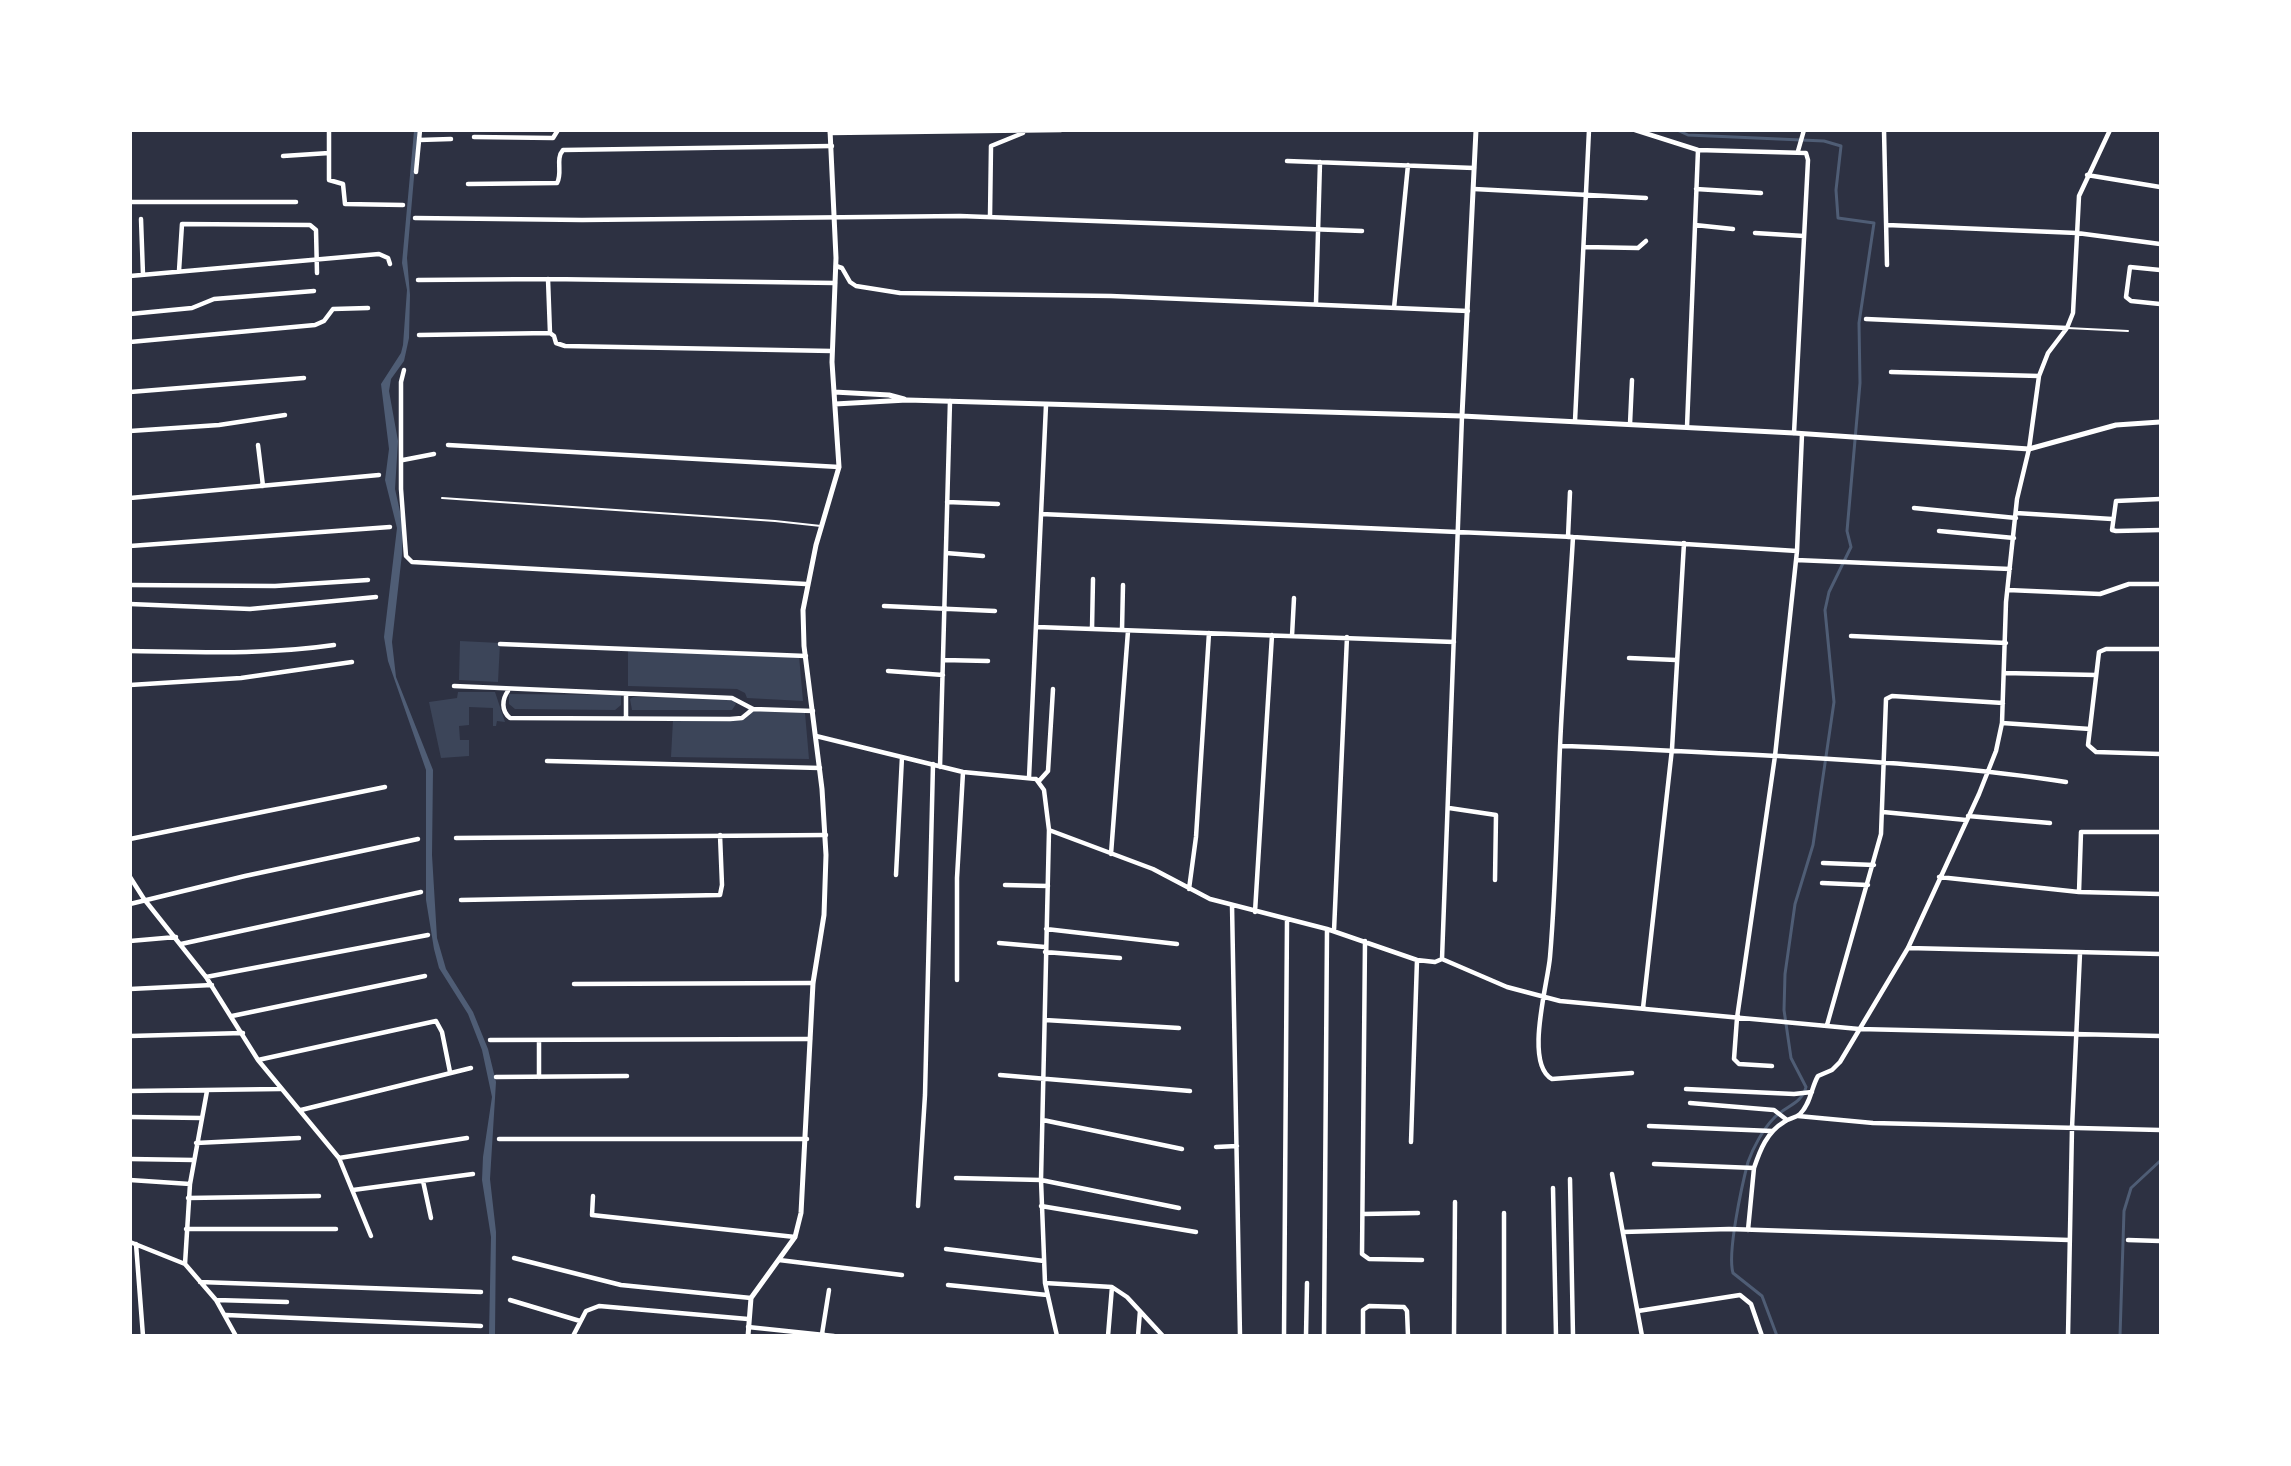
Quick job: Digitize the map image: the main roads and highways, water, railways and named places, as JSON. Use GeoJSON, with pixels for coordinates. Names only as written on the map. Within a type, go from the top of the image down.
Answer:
{"type":"FeatureCollection","features":[{"type":"Feature","properties":{"kind":"waterway"},"geometry":{"type":"LineString","coordinates":[[1677,130],[1688,135],[1824,141],[1841,146],[1836,190],[1838,218],[1874,223],[1859,323],[1860,383],[1847,531],[1851,547],[1829,592],[1825,610],[1834,702],[1813,845],[1795,904],[1785,974],[1784,1010],[1791,1058],[1806,1087],[1797,1101],[1770,1122],[1748,1162],[1732,1250],[1733,1273],[1762,1296],[1777,1336]]}},
{"type":"Feature","properties":{"kind":"waterway"},"geometry":{"type":"LineString","coordinates":[[2120,1336],[2124,1211],[2131,1188],[2160,1161]]}}]}
